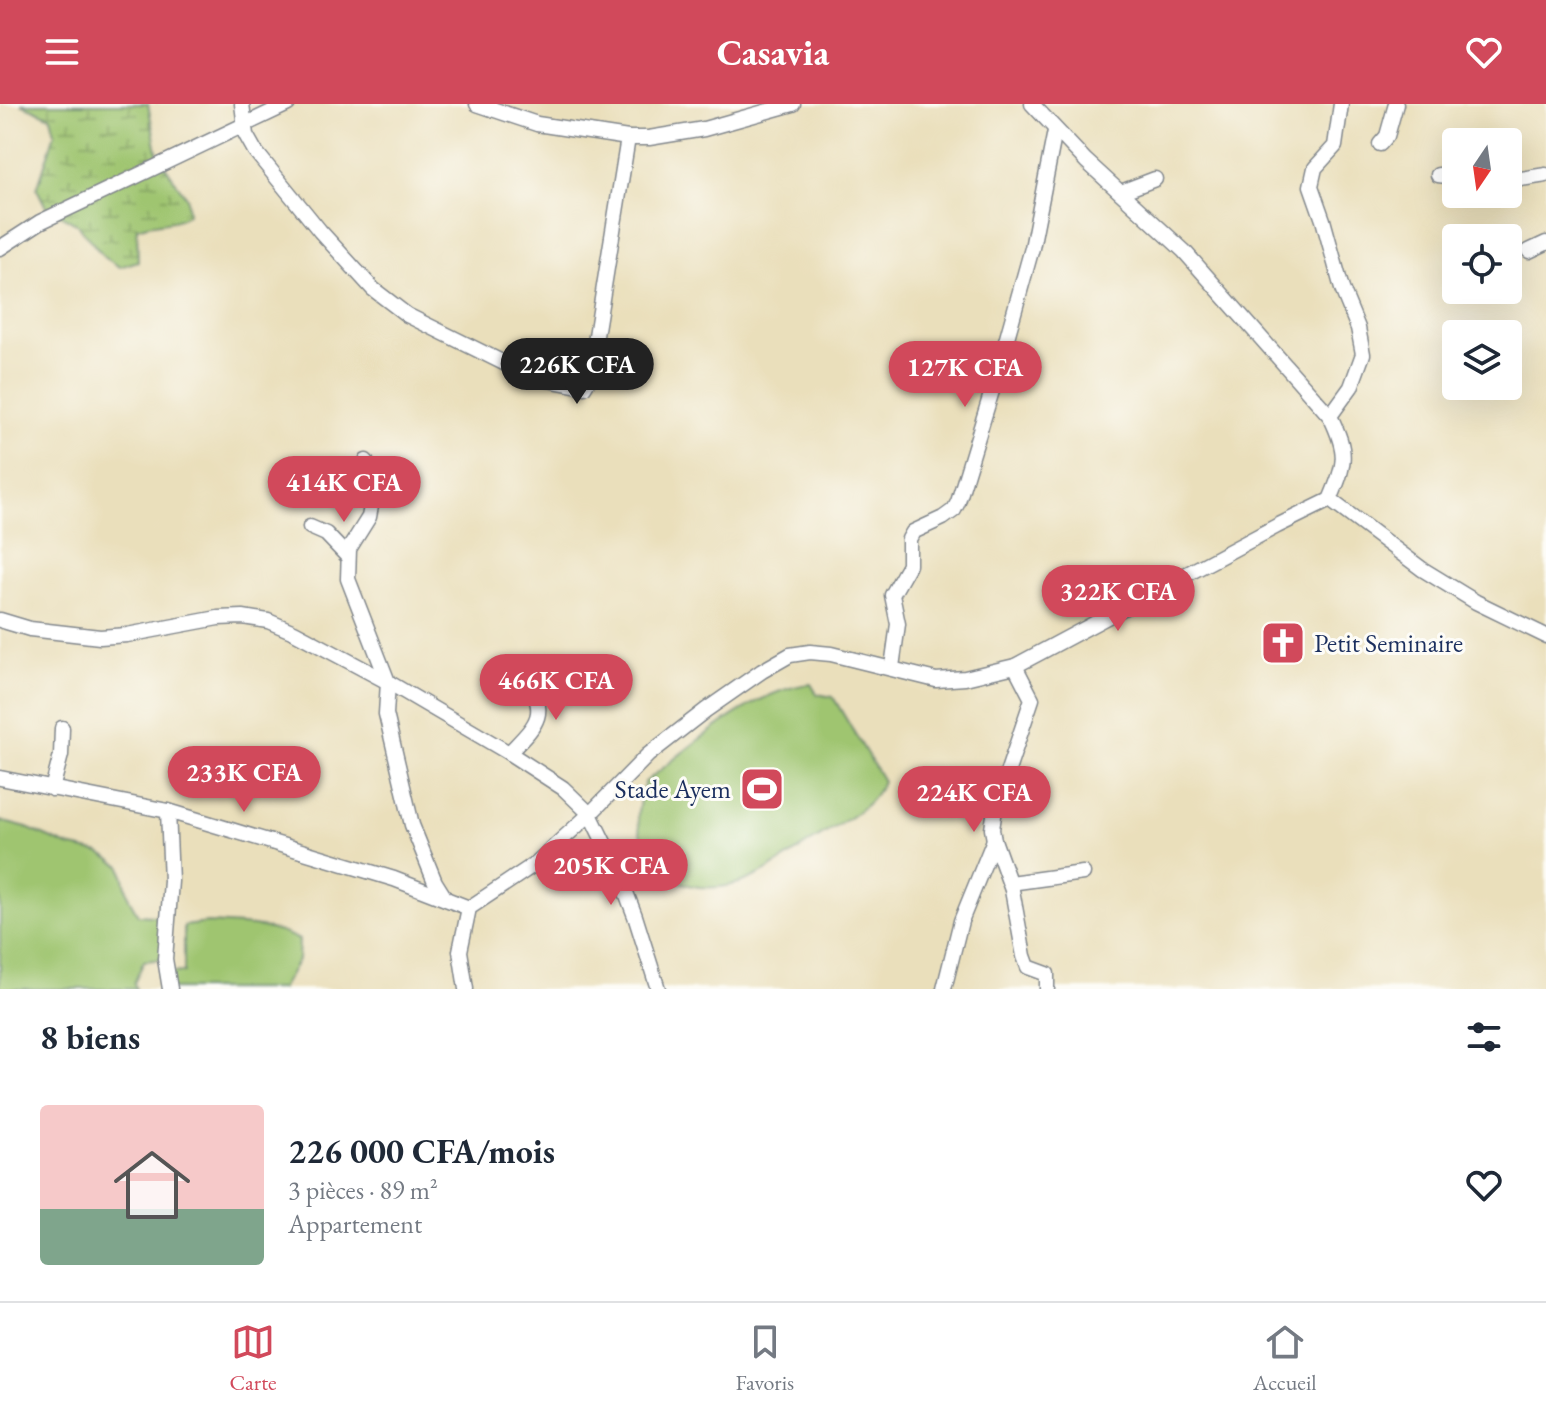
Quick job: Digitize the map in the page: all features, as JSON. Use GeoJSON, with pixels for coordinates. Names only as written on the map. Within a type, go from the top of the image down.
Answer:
{"type":"FeatureCollection","features":[{"type":"Feature","properties":{"kind":"street"},"geometry":{"type":"LineString","coordinates":[[242,104],[244,127],[255,151],[320,231],[373,289],[407,315],[532,377],[584,387],[589,379],[628,138]]}},
{"type":"Feature","properties":{"kind":"street"},"geometry":{"type":"LineString","coordinates":[[0,248],[40,222],[288,104]]}},
{"type":"Feature","properties":{"kind":"street"},"geometry":{"type":"LineString","coordinates":[[477,104],[537,124],[628,138],[649,138],[704,129],[793,104]]}},
{"type":"Feature","properties":{"kind":"street"},"geometry":{"type":"LineString","coordinates":[[466,989],[460,951],[469,908],[535,864],[648,755],[706,710],[790,655],[810,652],[831,654],[919,676],[950,680],[1015,666],[1330,500],[1342,472],[1343,453],[1342,442],[1330,416],[1184,251],[1055,131],[1032,104]]}},
{"type":"Feature","properties":{"kind":"street"},"geometry":{"type":"LineString","coordinates":[[1330,416],[1351,387],[1363,354],[1358,328],[1342,289],[1311,186],[1315,168],[1335,146],[1341,104]]}},
{"type":"Feature","properties":{"kind":"street"},"geometry":{"type":"LineString","coordinates":[[1380,144],[1387,136],[1396,104]]}},
{"type":"Feature","properties":{"kind":"street"},"geometry":{"type":"LineString","coordinates":[[892,667],[898,624],[892,607],[894,589],[909,565],[909,539],[913,532],[954,510],[958,502],[1032,248],[1055,131]]}},
{"type":"Feature","properties":{"kind":"street"},"geometry":{"type":"LineString","coordinates":[[1438,175],[1442,175]]}},
{"type":"Feature","properties":{"kind":"street"},"geometry":{"type":"LineString","coordinates":[[1522,179],[1546,175]]}},
{"type":"Feature","properties":{"kind":"street"},"geometry":{"type":"LineString","coordinates":[[1121,192],[1155,179]]}},
{"type":"Feature","properties":{"kind":"street"},"geometry":{"type":"LineString","coordinates":[[1529,251],[1546,243]]}},
{"type":"Feature","properties":{"kind":"street"},"geometry":{"type":"LineString","coordinates":[[366,461],[372,486],[369,517],[349,549],[348,579],[388,682],[386,714],[412,825],[435,882],[445,898]]}},
{"type":"Feature","properties":{"kind":"street"},"geometry":{"type":"LineString","coordinates":[[1330,500],[1422,569],[1476,602],[1546,636]]}},
{"type":"Feature","properties":{"kind":"street"},"geometry":{"type":"LineString","coordinates":[[310,527],[326,534],[348,557]]}},
{"type":"Feature","properties":{"kind":"street"},"geometry":{"type":"LineString","coordinates":[[0,620],[30,629],[100,637],[218,618],[243,617],[268,621],[294,632],[388,682],[563,788],[590,814],[617,869],[658,989]]}},
{"type":"Feature","properties":{"kind":"street"},"geometry":{"type":"LineString","coordinates":[[944,989],[961,921],[994,840],[995,809],[1032,699],[1015,666]]}},
{"type":"Feature","properties":{"kind":"street"},"geometry":{"type":"LineString","coordinates":[[509,753],[537,721],[540,712],[533,690],[527,683]]}},
{"type":"Feature","properties":{"kind":"street"},"geometry":{"type":"LineString","coordinates":[[52,789],[61,755],[62,728]]}},
{"type":"Feature","properties":{"kind":"street"},"geometry":{"type":"LineString","coordinates":[[0,778],[168,811],[394,879],[469,908]]}},
{"type":"Feature","properties":{"kind":"street"},"geometry":{"type":"LineString","coordinates":[[168,811],[171,881],[165,959],[170,989]]}},
{"type":"Feature","properties":{"kind":"street"},"geometry":{"type":"LineString","coordinates":[[994,840],[1010,883],[1021,927],[1024,956],[1028,967],[1047,974],[1047,989]]}},
{"type":"Feature","properties":{"kind":"street"},"geometry":{"type":"LineString","coordinates":[[1010,883],[1083,873]]}},
{"type":"Feature","properties":{"kind":"green space"},"geometry":{"type":"Polygon","coordinates":[[[21,104],[148,104],[158,156],[187,198],[188,215],[175,221],[137,228],[138,261],[120,267],[104,257],[78,225],[46,207],[37,189],[55,133],[51,117],[21,104]]]}},
{"type":"Feature","properties":{"kind":"green space","name":"Stade Ayem"},"geometry":{"type":"Polygon","coordinates":[[[811,684],[817,694],[833,697],[883,781],[878,791],[854,815],[749,879],[720,887],[702,887],[670,877],[648,854],[641,837],[638,814],[645,782],[745,708],[789,688],[811,684]]]}},
{"type":"Feature","properties":{"kind":"green space"},"geometry":{"type":"Polygon","coordinates":[[[0,821],[27,828],[68,846],[100,853],[121,866],[129,899],[138,915],[167,917],[165,959],[144,961],[134,983],[136,989],[0,989],[0,821]]]}},
{"type":"Feature","properties":{"kind":"green space"},"geometry":{"type":"Polygon","coordinates":[[[208,923],[266,928],[299,940],[298,960],[281,989],[170,989],[171,973],[184,972],[184,926],[208,923]]]}},
{"type":"Feature","properties":{"kind":"place","name":"Petit Seminaire"},"geometry":{"type":"Point","coordinates":[1283,643]}},
{"type":"Feature","properties":{"kind":"place","name":"Stade Ayem"},"geometry":{"type":"Point","coordinates":[762,789]}}]}
